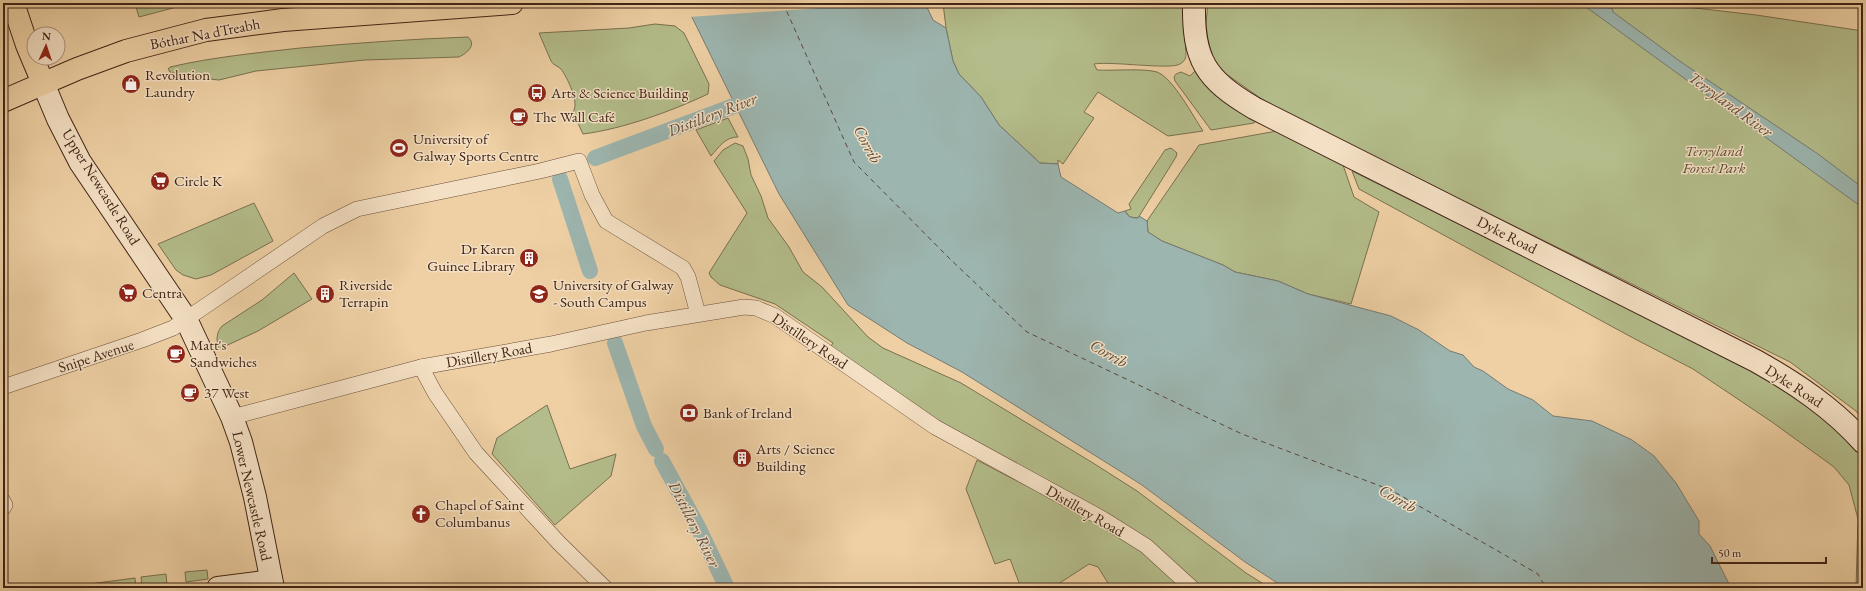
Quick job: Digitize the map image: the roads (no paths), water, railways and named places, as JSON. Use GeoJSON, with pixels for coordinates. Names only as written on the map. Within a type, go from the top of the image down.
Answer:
{"type":"FeatureCollection","features":[{"type":"Feature","properties":{"kind":"main road","name":"Upper Newcastle Road"},"geometry":{"type":"LineString","coordinates":[[13,3],[27,45],[43,83]]}},
{"type":"Feature","properties":{"kind":"main road","name":"Bóthar Na dTreabh"},"geometry":{"type":"LineString","coordinates":[[3,101],[43,83],[126,51],[206,30],[283,20],[512,3]]}},
{"type":"Feature","properties":{"kind":"street","name":"Dyke Road"},"geometry":{"type":"LineString","coordinates":[[1194,3],[1196,44],[1201,61],[1216,82],[1232,95],[1254,108],[1756,361],[1803,390],[1850,427],[1863,442]]}},
{"type":"Feature","properties":{"kind":"street","name":"Upper Newcastle Road"},"geometry":{"type":"LineString","coordinates":[[43,83],[58,119],[80,162],[186,319]]}},
{"type":"Feature","properties":{"kind":"street","name":"Snipe Avenue"},"geometry":{"type":"LineString","coordinates":[[3,387],[173,328],[323,226],[357,210],[540,171],[579,160],[592,195],[606,221],[683,268],[691,284],[698,314]]}},
{"type":"Feature","properties":{"kind":"street","name":"Distillery Road"},"geometry":{"type":"LineString","coordinates":[[232,417],[421,367],[551,344],[646,323],[744,307],[766,311],[776,316],[935,427],[1103,519],[1146,546],[1192,588]]}},
{"type":"Feature","properties":{"kind":"street","name":"Lower Newcastle Road"},"geometry":{"type":"LineString","coordinates":[[186,319],[232,417],[241,442],[255,497],[272,584]]}},
{"type":"Feature","properties":{"kind":"street"},"geometry":{"type":"LineString","coordinates":[[421,367],[435,393],[476,453],[553,538],[605,588]]}},
{"type":"Feature","properties":{"kind":"street"},"geometry":{"type":"LineString","coordinates":[[3,501],[5,505],[3,508]]}},
{"type":"Feature","properties":{"kind":"street"},"geometry":{"type":"LineString","coordinates":[[218,588],[272,584]]}},
{"type":"Feature","properties":{"kind":"water","name":"Corrib"},"geometry":{"type":"Polygon","coordinates":[[[685,3],[925,3],[933,20],[946,28],[953,61],[959,74],[981,97],[999,125],[1040,163],[1058,164],[1061,177],[1118,213],[1125,211],[1130,217],[1138,218],[1139,216],[1147,221],[1148,232],[1162,241],[1223,265],[1235,272],[1278,281],[1308,294],[1391,316],[1419,330],[1450,351],[1463,355],[1474,367],[1483,371],[1508,389],[1533,400],[1553,416],[1592,421],[1632,440],[1654,456],[1676,483],[1699,521],[1699,534],[1710,546],[1731,588],[1285,588],[1245,562],[1142,485],[962,372],[907,343],[848,305],[779,194],[685,3]]]}},
{"type":"Feature","properties":{"kind":"water","name":"Terryland River"},"geometry":{"type":"Polygon","coordinates":[[[1586,7],[1612,8],[1613,12],[1681,62],[1818,154],[1863,188],[1863,208],[1586,7]]]}},
{"type":"Feature","properties":{"kind":"waterway","name":"Distillery River"},"geometry":{"type":"LineString","coordinates":[[595,158],[755,98]]}},
{"type":"Feature","properties":{"kind":"waterway","name":"Distillery River"},"geometry":{"type":"LineString","coordinates":[[560,179],[590,271]]}},
{"type":"Feature","properties":{"kind":"waterway","name":"Distillery River"},"geometry":{"type":"LineString","coordinates":[[615,343],[644,426],[656,449]]}},
{"type":"Feature","properties":{"kind":"waterway","name":"Distillery River"},"geometry":{"type":"LineString","coordinates":[[662,461],[698,527],[727,588]]}},
{"type":"Feature","properties":{"kind":"place","name":"Revolution Laundry"},"geometry":{"type":"Point","coordinates":[131,84]}},
{"type":"Feature","properties":{"kind":"place","name":"Arts & Science Building"},"geometry":{"type":"Point","coordinates":[537,93]}},
{"type":"Feature","properties":{"kind":"place","name":"The Wall Café"},"geometry":{"type":"Point","coordinates":[519,117]}},
{"type":"Feature","properties":{"kind":"place","name":"University of Galway Sports Centre"},"geometry":{"type":"Point","coordinates":[399,148]}},
{"type":"Feature","properties":{"kind":"place","name":"Circle K"},"geometry":{"type":"Point","coordinates":[160,181]}},
{"type":"Feature","properties":{"kind":"place","name":"Dr Karen Guinee Library"},"geometry":{"type":"Point","coordinates":[529,258]}},
{"type":"Feature","properties":{"kind":"place","name":"Centra"},"geometry":{"type":"Point","coordinates":[128,293]}},
{"type":"Feature","properties":{"kind":"place","name":"Riverside Terrapin"},"geometry":{"type":"Point","coordinates":[325,294]}},
{"type":"Feature","properties":{"kind":"place","name":"University of Galway - South Campus"},"geometry":{"type":"Point","coordinates":[539,294]}},
{"type":"Feature","properties":{"kind":"place","name":"Matt's Sandwiches"},"geometry":{"type":"Point","coordinates":[176,354]}},
{"type":"Feature","properties":{"kind":"place","name":"37 West"},"geometry":{"type":"Point","coordinates":[190,393]}},
{"type":"Feature","properties":{"kind":"place","name":"Bank of Ireland"},"geometry":{"type":"Point","coordinates":[689,413]}},
{"type":"Feature","properties":{"kind":"place","name":"Arts / Science Building"},"geometry":{"type":"Point","coordinates":[742,458]}},
{"type":"Feature","properties":{"kind":"place","name":"Chapel of Saint Columbanus"},"geometry":{"type":"Point","coordinates":[421,514]}},
{"type":"Feature","properties":{"kind":"park label","name":"Terryland Forest Park"},"geometry":{"type":"Point","coordinates":[1714,160]}}]}
